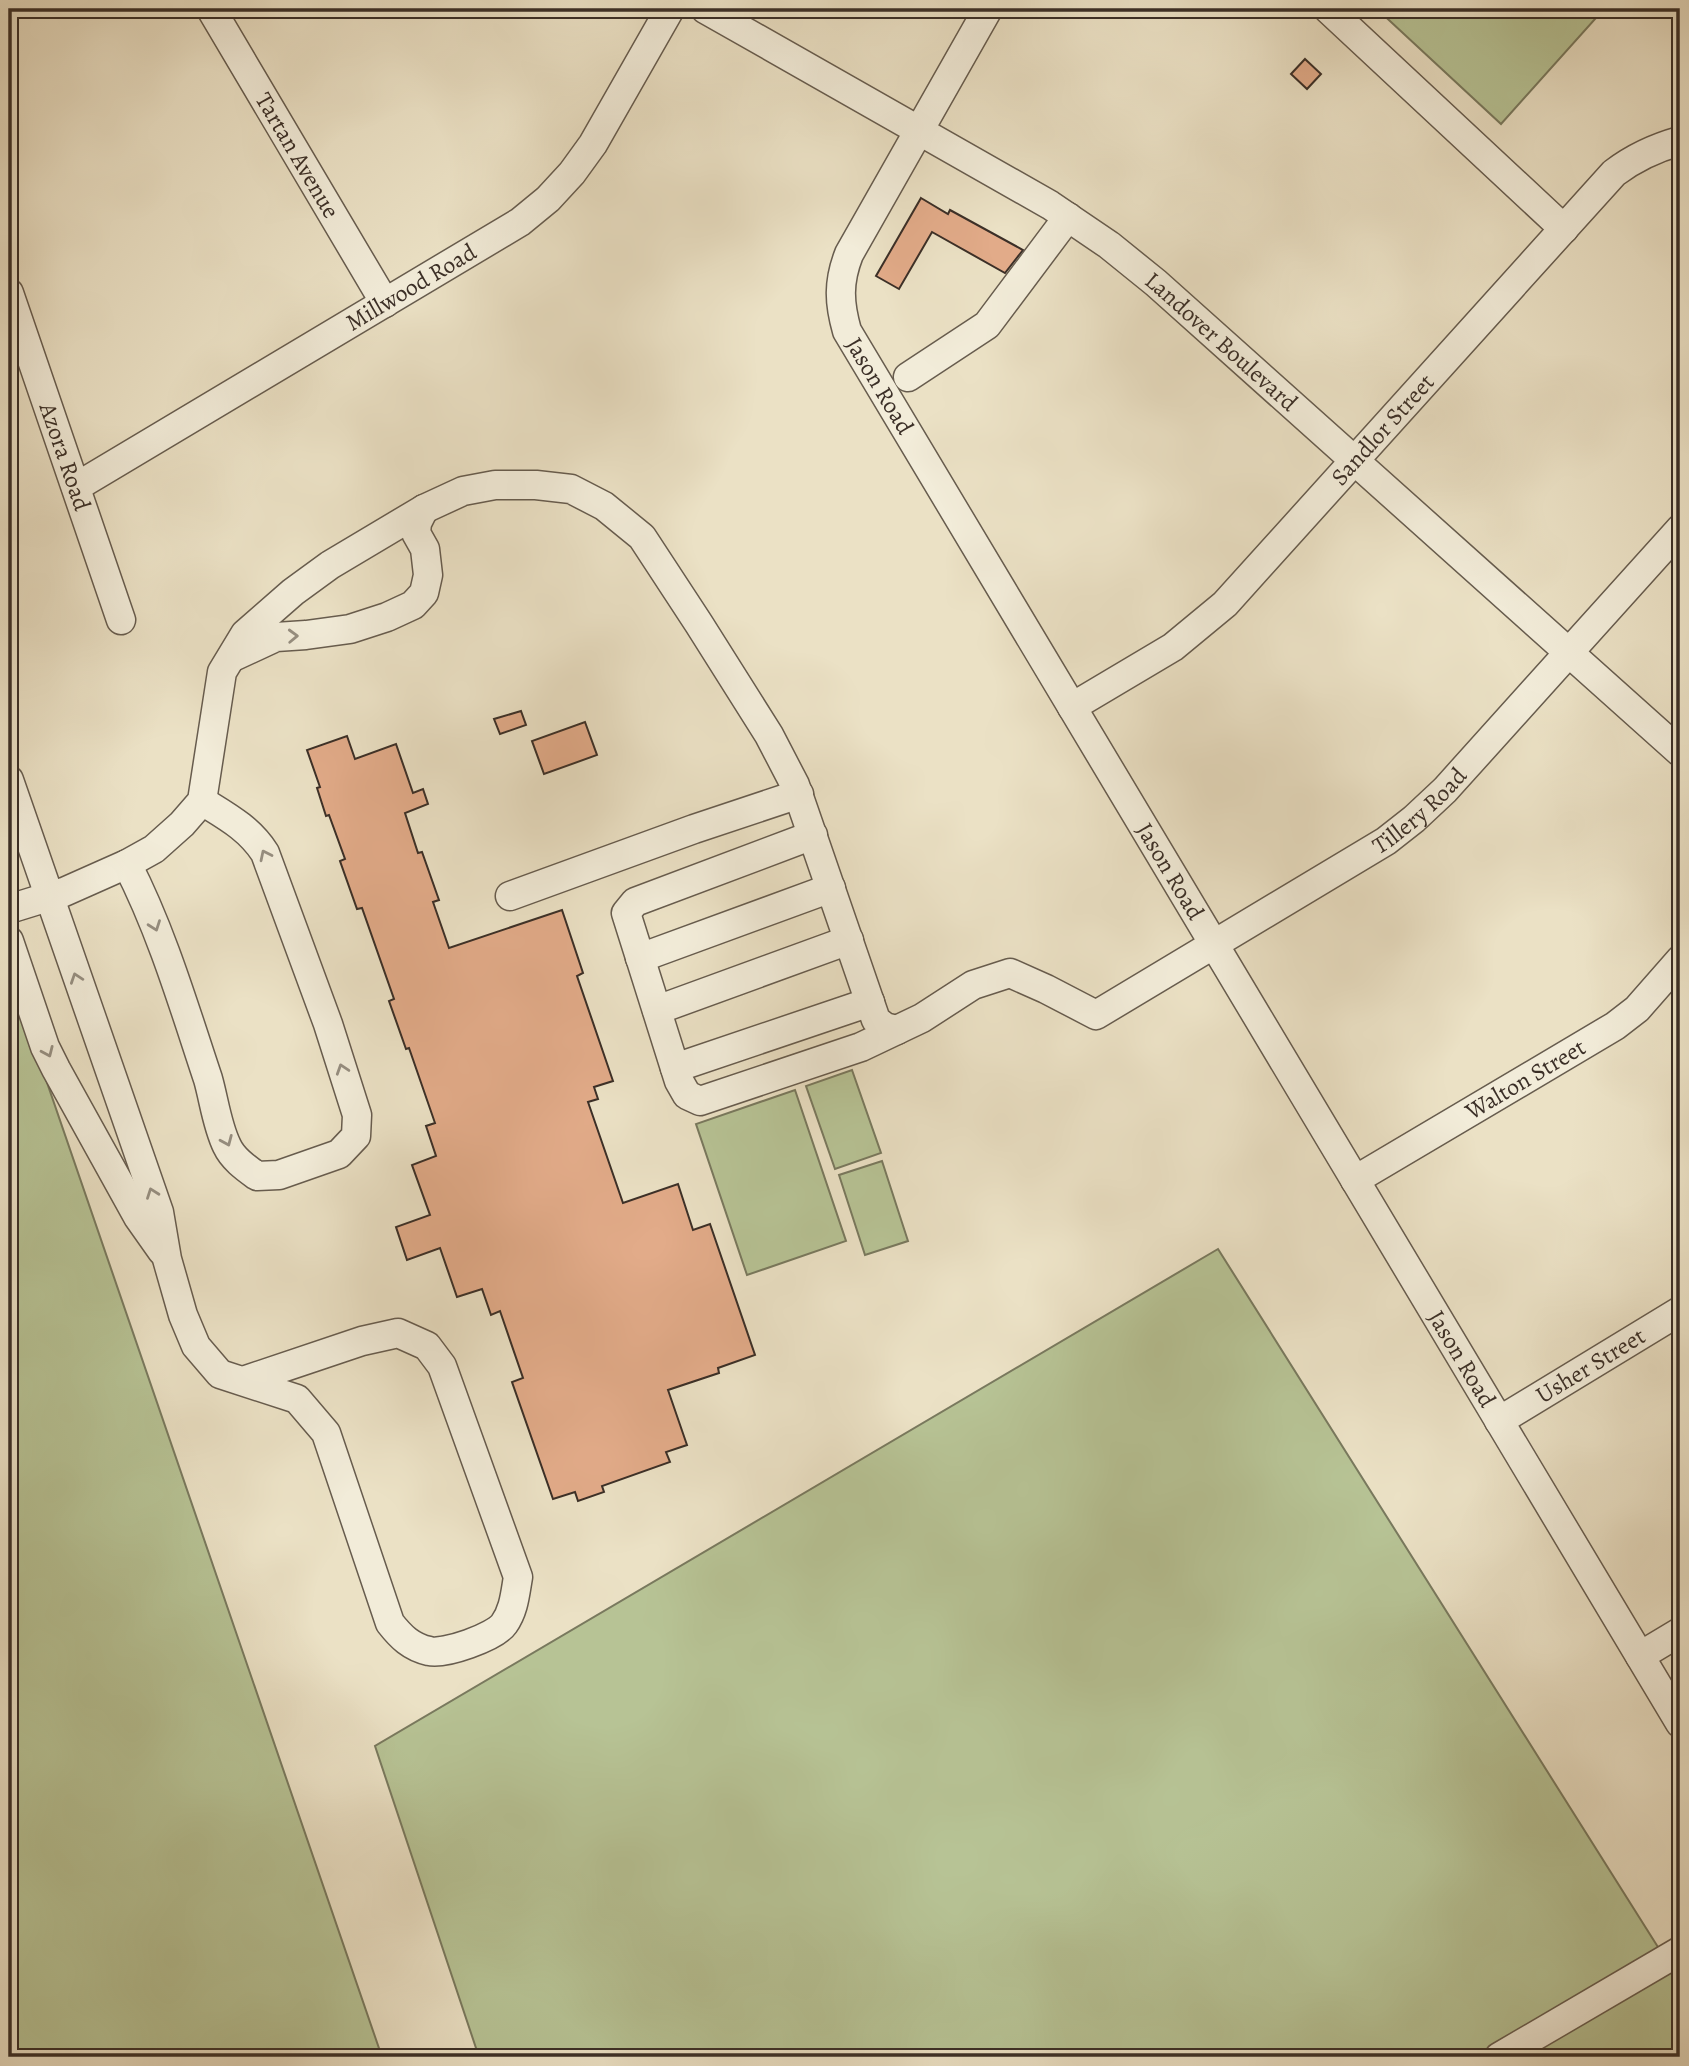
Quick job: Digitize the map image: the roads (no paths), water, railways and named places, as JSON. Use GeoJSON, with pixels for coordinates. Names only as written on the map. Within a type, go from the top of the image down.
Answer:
{"type":"FeatureCollection","features":[{"type":"Feature","properties":{"kind":"street","name":"Tartan Avenue"},"geometry":{"type":"LineString","coordinates":[[211,9],[385,303]]}},
{"type":"Feature","properties":{"kind":"street","name":"Millwood Road"},"geometry":{"type":"LineString","coordinates":[[76,487],[520,222],[548,199],[572,173],[593,144],[670,9]]}},
{"type":"Feature","properties":{"kind":"street","name":"Landover Boulevard"},"geometry":{"type":"LineString","coordinates":[[705,9],[1068,217],[1108,245],[1156,282],[1569,652],[1677,744]]}},
{"type":"Feature","properties":{"kind":"street","name":"Jason Road"},"geometry":{"type":"LineString","coordinates":[[988,9],[849,254],[841,282],[841,310],[847,331],[1680,1723]]}},
{"type":"Feature","properties":{"kind":"street"},"geometry":{"type":"LineString","coordinates":[[1328,9],[1564,229]]}},
{"type":"Feature","properties":{"kind":"street","name":"Sandlor Street"},"geometry":{"type":"LineString","coordinates":[[1072,707],[1173,647],[1225,604],[1614,173],[1634,158],[1680,141]]}},
{"type":"Feature","properties":{"kind":"street"},"geometry":{"type":"LineString","coordinates":[[908,377],[988,325],[1068,217]]}},
{"type":"Feature","properties":{"kind":"street","name":"Azora Road"},"geometry":{"type":"LineString","coordinates":[[9,293],[121,620]]}},
{"type":"Feature","properties":{"kind":"street"},"geometry":{"type":"LineString","coordinates":[[9,909],[48,897],[127,864],[154,849],[182,824],[202,801],[222,672],[245,634],[293,592],[330,565],[424,509],[463,491],[495,485],[536,485],[570,489],[604,506],[642,537],[769,735],[799,794],[876,1020],[885,1027],[897,1030]]}},
{"type":"Feature","properties":{"kind":"street"},"geometry":{"type":"LineString","coordinates":[[230,659],[251,646],[275,637],[350,629],[413,605],[424,593],[428,575],[425,549],[416,533],[417,523],[424,509]]}},
{"type":"Feature","properties":{"kind":"street","name":"Tillery Road"},"geometry":{"type":"LineString","coordinates":[[897,1030],[922,1018],[973,985],[1010,973],[1096,1015],[1386,841],[1414,820],[1445,790],[1680,529]]}},
{"type":"Feature","properties":{"kind":"street"},"geometry":{"type":"LineString","coordinates":[[9,780],[159,1212],[167,1259],[183,1315],[196,1346],[220,1374],[297,1399],[326,1433],[390,1623],[401,1638],[433,1653],[480,1641],[503,1627],[513,1609],[518,1577],[442,1366],[427,1346],[398,1333],[362,1341],[243,1381]]}},
{"type":"Feature","properties":{"kind":"street"},"geometry":{"type":"LineString","coordinates":[[510,897],[694,829],[799,794]]}},
{"type":"Feature","properties":{"kind":"street"},"geometry":{"type":"LineString","coordinates":[[127,864],[143,896],[169,964],[227,1146],[241,1164],[257,1176],[279,1175],[340,1154],[356,1136],[357,1115],[328,1024],[265,853],[255,837],[202,801]]}},
{"type":"Feature","properties":{"kind":"street"},"geometry":{"type":"LineString","coordinates":[[813,835],[635,902],[626,912],[675,1068],[687,1096],[700,1101],[860,1047],[897,1030]]}},
{"type":"Feature","properties":{"kind":"street"},"geometry":{"type":"LineString","coordinates":[[640,958],[831,888]]}},
{"type":"Feature","properties":{"kind":"street"},"geometry":{"type":"LineString","coordinates":[[656,1010],[849,940]]}},
{"type":"Feature","properties":{"kind":"street"},"geometry":{"type":"LineString","coordinates":[[9,941],[55,1069],[138,1217],[167,1259]]}},
{"type":"Feature","properties":{"kind":"street","name":"Walton Street"},"geometry":{"type":"LineString","coordinates":[[1355,1180],[1615,1027],[1637,1009],[1680,960]]}},
{"type":"Feature","properties":{"kind":"street"},"geometry":{"type":"LineString","coordinates":[[675,1068],[870,1002]]}},
{"type":"Feature","properties":{"kind":"street","name":"Usher Street"},"geometry":{"type":"LineString","coordinates":[[1499,1421],[1680,1311]]}},
{"type":"Feature","properties":{"kind":"street"},"geometry":{"type":"LineString","coordinates":[[1640,1656],[1680,1632]]}},
{"type":"Feature","properties":{"kind":"street"},"geometry":{"type":"LineString","coordinates":[[1499,2057],[1680,1951]]}}]}
